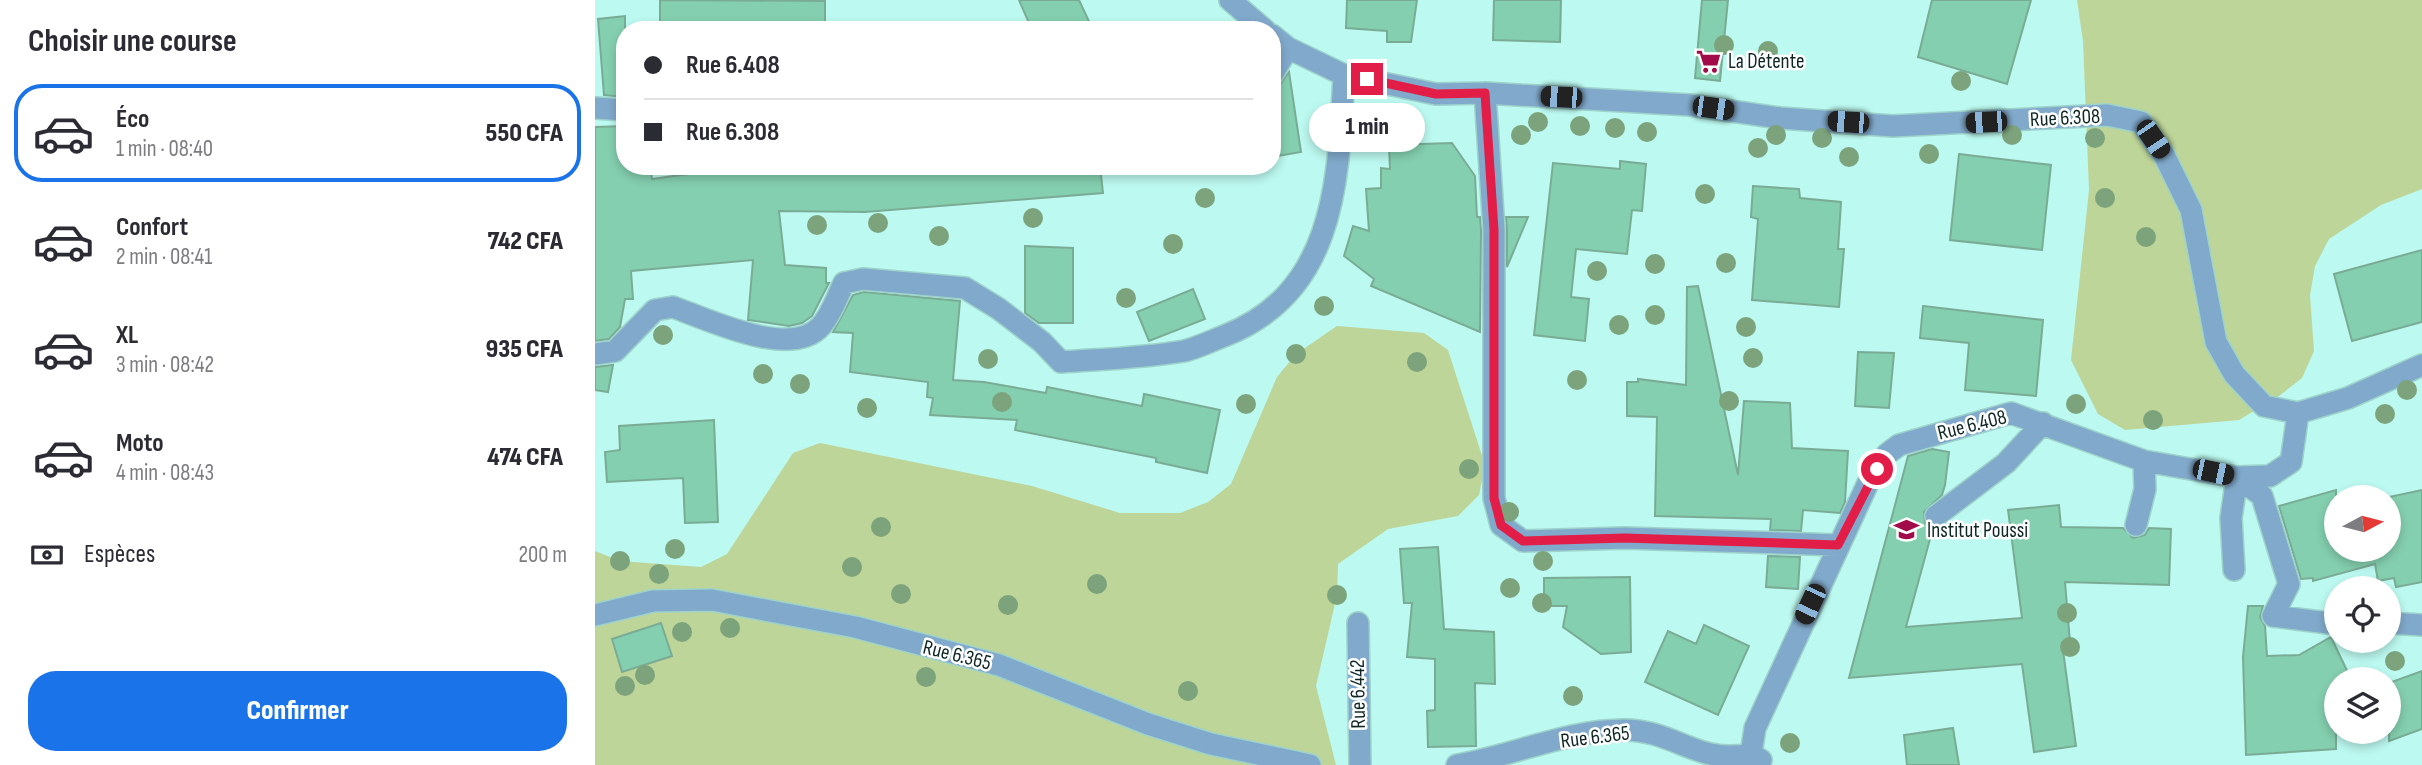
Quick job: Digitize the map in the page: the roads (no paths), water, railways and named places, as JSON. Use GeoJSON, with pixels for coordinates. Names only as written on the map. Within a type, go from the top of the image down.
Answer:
{"type":"FeatureCollection","features":[{"type":"Feature","properties":{"kind":"street"},"geometry":{"type":"LineString","coordinates":[[1230,0],[1254,21]]}},
{"type":"Feature","properties":{"kind":"street","name":"Rue 6.308"},"geometry":{"type":"LineString","coordinates":[[1281,43],[1344,75],[1436,94],[1485,93],[1690,105],[1780,118],[1893,126],[2107,115],[2141,122],[2164,155],[2192,210],[2216,342],[2234,374],[2264,406],[2298,413]]}},
{"type":"Feature","properties":{"kind":"street"},"geometry":{"type":"LineString","coordinates":[[595,354],[615,351],[655,310],[663,307],[673,307],[750,335],[775,339],[803,337],[820,328],[843,283],[863,279],[965,288],[999,309],[1042,342],[1061,362],[1186,351],[1267,315],[1297,286],[1316,253],[1334,183],[1344,75]]}},
{"type":"Feature","properties":{"kind":"street"},"geometry":{"type":"LineString","coordinates":[[1485,93],[1494,230],[1494,498],[1501,525],[1523,541],[1625,538],[1838,545]]}},
{"type":"Feature","properties":{"kind":"street"},"geometry":{"type":"LineString","coordinates":[[595,108],[616,109]]}},
{"type":"Feature","properties":{"kind":"street"},"geometry":{"type":"LineString","coordinates":[[2298,413],[2348,398],[2422,365]]}},
{"type":"Feature","properties":{"kind":"street","name":"Rue 6.408"},"geometry":{"type":"LineString","coordinates":[[1758,761],[1755,728],[1868,483],[1887,454],[1899,445],[2011,413],[2144,461],[2237,477],[2270,476],[2291,462],[2298,413]]}},
{"type":"Feature","properties":{"kind":"street"},"geometry":{"type":"LineString","coordinates":[[1936,516],[2006,463],[2043,423]]}},
{"type":"Feature","properties":{"kind":"street"},"geometry":{"type":"LineString","coordinates":[[2136,525],[2145,489],[2144,461]]}},
{"type":"Feature","properties":{"kind":"street"},"geometry":{"type":"LineString","coordinates":[[2234,570],[2231,518],[2237,477],[2262,496],[2289,584],[2273,616],[2324,622]]}},
{"type":"Feature","properties":{"kind":"street","name":"Rue 6.365"},"geometry":{"type":"LineString","coordinates":[[595,615],[653,601],[712,600],[855,627],[999,665],[1136,719],[1211,744],[1310,765]]}},
{"type":"Feature","properties":{"kind":"street","name":"Rue 6.442"},"geometry":{"type":"LineString","coordinates":[[1358,623],[1360,765]]}},
{"type":"Feature","properties":{"kind":"street"},"geometry":{"type":"LineString","coordinates":[[2401,624],[2422,625]]}},
{"type":"Feature","properties":{"kind":"street","name":"Rue 6.365"},"geometry":{"type":"LineString","coordinates":[[1457,765],[1571,737],[1623,730],[1656,733],[1703,755],[1758,761]]}},
{"type":"Feature","properties":{"kind":"place","name":"La Détente"},"geometry":{"type":"Point","coordinates":[1708,61]}},
{"type":"Feature","properties":{"kind":"place","name":"Institut Poussi"},"geometry":{"type":"Point","coordinates":[1907,530]}}]}
